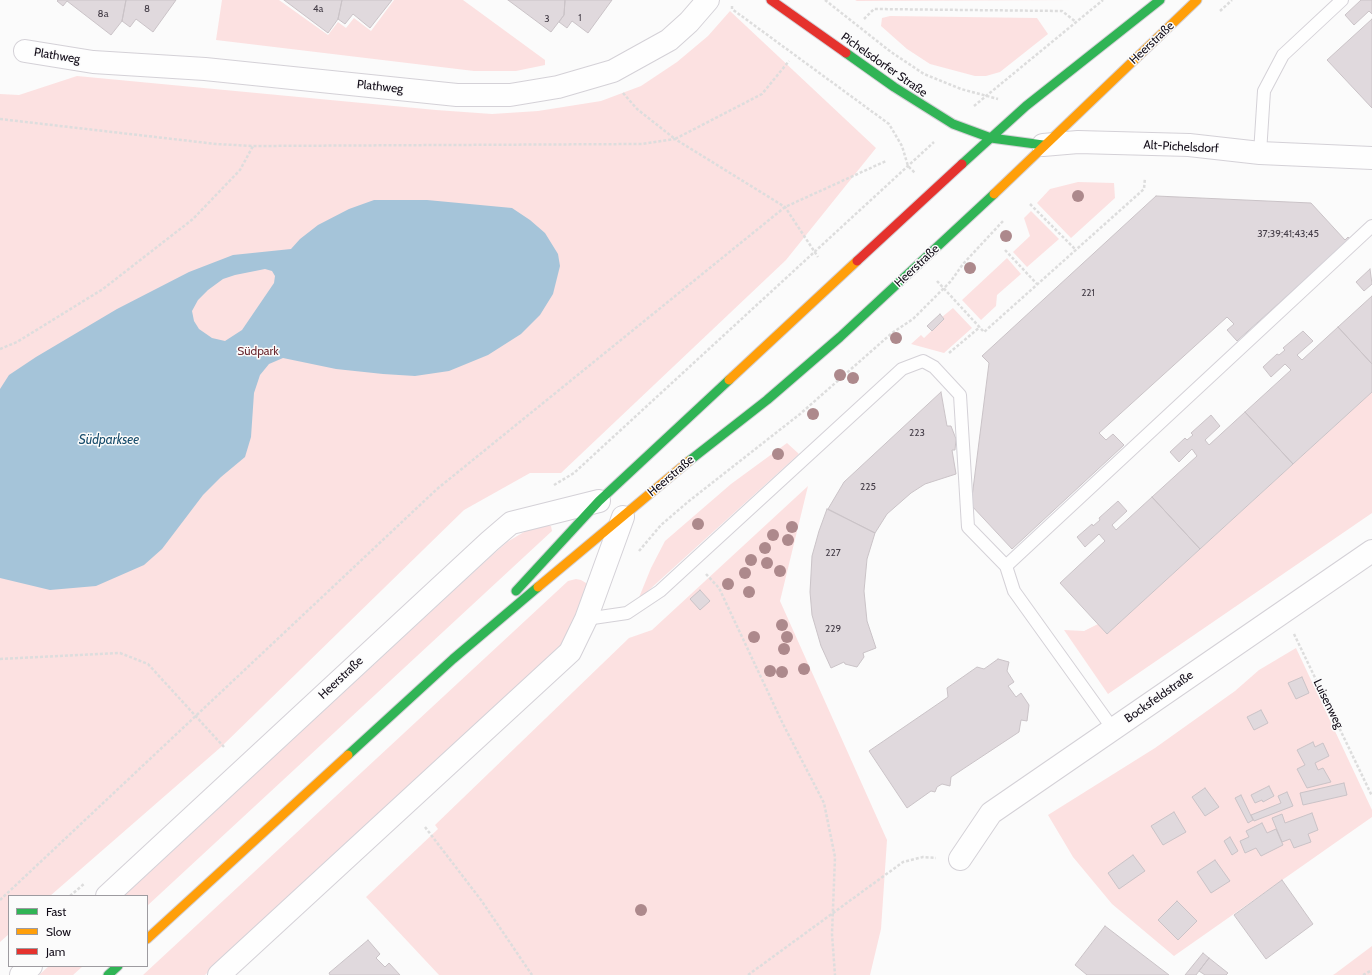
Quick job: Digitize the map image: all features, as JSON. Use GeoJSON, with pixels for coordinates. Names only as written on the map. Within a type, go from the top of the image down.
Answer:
{"type":"FeatureCollection","features":[{"type":"Feature","properties":{"kind":"main road","name":"Pichelsdorfer Straße"},"geometry":{"type":"LineString","coordinates":[[771,0],[894,87],[935,114],[953,124],[991,138]]}},
{"type":"Feature","properties":{"kind":"main road","name":"Heerstraße"},"geometry":{"type":"LineString","coordinates":[[453,659],[599,501],[838,277],[1026,106],[1160,0]]}},
{"type":"Feature","properties":{"kind":"main road","name":"Heerstraße"},"geometry":{"type":"LineString","coordinates":[[148,938],[453,659],[835,342],[958,228],[1043,145],[1197,0]]}},
{"type":"Feature","properties":{"kind":"main road","name":"Alt-Pichelsdorf"},"geometry":{"type":"LineString","coordinates":[[991,138],[1043,145]]}},
{"type":"Feature","properties":{"kind":"main road"},"geometry":{"type":"LineString","coordinates":[[108,975],[117,967]]}},
{"type":"Feature","properties":{"kind":"street","name":"Plathweg"},"geometry":{"type":"LineString","coordinates":[[25,51],[93,62],[205,69],[457,95],[510,95],[538,91],[613,71],[669,40],[689,22],[708,0]]}},
{"type":"Feature","properties":{"kind":"street","name":"Alt-Pichelsdorf"},"geometry":{"type":"LineString","coordinates":[[1043,145],[1078,142],[1189,145],[1260,153],[1372,158]]}},
{"type":"Feature","properties":{"kind":"street","name":"Heerstraße"},"geometry":{"type":"LineString","coordinates":[[107,895],[490,540],[511,523],[599,501]]}},
{"type":"Feature","properties":{"kind":"street"},"geometry":{"type":"LineString","coordinates":[[219,975],[570,652],[586,619],[623,517]]}},
{"type":"Feature","properties":{"kind":"street","name":"Bocksfeldstraße"},"geometry":{"type":"LineString","coordinates":[[960,859],[991,813],[1372,551]]}},
{"type":"Feature","properties":{"kind":"street"},"geometry":{"type":"LineString","coordinates":[[21,975],[30,967]]}},
{"type":"Feature","properties":{"kind":"lane"},"geometry":{"type":"LineString","coordinates":[[1260,153],[1264,91],[1283,56],[1342,0]]}},
{"type":"Feature","properties":{"kind":"lane"},"geometry":{"type":"LineString","coordinates":[[1006,566],[1372,226]]}},
{"type":"Feature","properties":{"kind":"lane"},"geometry":{"type":"LineString","coordinates":[[586,619],[627,613],[660,591],[902,369],[923,361],[934,367],[960,395],[968,527],[1006,566],[1014,591],[1114,729]]}},
{"type":"Feature","properties":{"kind":"path"},"geometry":{"type":"LineString","coordinates":[[732,0],[732,9],[890,124],[898,138]]}},
{"type":"Feature","properties":{"kind":"path"},"geometry":{"type":"LineString","coordinates":[[826,0],[891,52],[924,74],[961,89],[973,92]]}},
{"type":"Feature","properties":{"kind":"path"},"geometry":{"type":"LineString","coordinates":[[999,84],[1103,0]]}},
{"type":"Feature","properties":{"kind":"path"},"geometry":{"type":"LineString","coordinates":[[864,19],[874,9],[1062,11],[1076,22]]}},
{"type":"Feature","properties":{"kind":"path"},"geometry":{"type":"LineString","coordinates":[[0,119],[216,144],[253,146],[642,144],[676,139],[762,94],[789,62]]}},
{"type":"Feature","properties":{"kind":"path"},"geometry":{"type":"LineString","coordinates":[[613,71],[620,89],[637,109],[676,139],[785,207],[818,257]]}},
{"type":"Feature","properties":{"kind":"path"},"geometry":{"type":"LineString","coordinates":[[0,349],[17,342],[103,289],[193,218],[240,170],[253,146]]}},
{"type":"Feature","properties":{"kind":"path"},"geometry":{"type":"LineString","coordinates":[[0,900],[437,490],[785,207],[886,161]]}},
{"type":"Feature","properties":{"kind":"path"},"geometry":{"type":"LineString","coordinates":[[562,481],[574,473],[815,253],[898,175]]}},
{"type":"Feature","properties":{"kind":"path"},"geometry":{"type":"LineString","coordinates":[[937,281],[984,332],[1144,189],[1145,178]]}},
{"type":"Feature","properties":{"kind":"path"},"geometry":{"type":"LineString","coordinates":[[1030,204],[1076,250]]}},
{"type":"Feature","properties":{"kind":"path"},"geometry":{"type":"LineString","coordinates":[[641,547],[661,525],[688,501],[800,414],[892,333],[913,319],[944,289],[963,264],[981,245]]}},
{"type":"Feature","properties":{"kind":"path"},"geometry":{"type":"LineString","coordinates":[[1005,250],[1038,284]]}},
{"type":"Feature","properties":{"kind":"path"},"geometry":{"type":"LineString","coordinates":[[934,367],[980,327]]}},
{"type":"Feature","properties":{"kind":"path"},"geometry":{"type":"LineString","coordinates":[[694,560],[718,588],[783,724],[824,803],[835,857],[834,914],[832,934],[835,975]]}},
{"type":"Feature","properties":{"kind":"path","name":"Luisenweg"},"geometry":{"type":"LineString","coordinates":[[1283,612],[1372,796]]}},
{"type":"Feature","properties":{"kind":"path"},"geometry":{"type":"LineString","coordinates":[[0,659],[120,653],[148,664],[224,747]]}},
{"type":"Feature","properties":{"kind":"path"},"geometry":{"type":"LineString","coordinates":[[425,827],[481,900],[532,975]]}},
{"type":"Feature","properties":{"kind":"path"},"geometry":{"type":"LineString","coordinates":[[748,975],[834,914],[903,862],[923,857],[960,859]]}},
{"type":"Feature","properties":{"kind":"path"},"geometry":{"type":"LineString","coordinates":[[1363,975],[1372,970]]}},
{"type":"Feature","properties":{"kind":"green space"},"geometry":{"type":"Polygon","coordinates":[[[222,0],[279,0],[328,35],[338,22],[346,28],[354,18],[371,31],[394,0],[463,0],[545,60],[545,65],[516,71],[474,71],[216,40],[222,0]]]}},
{"type":"Feature","properties":{"kind":"green space"},"geometry":{"type":"Polygon","coordinates":[[[855,0],[1075,0],[857,1],[855,0]]]}},
{"type":"Feature","properties":{"kind":"green space","name":"Südpark"},"geometry":{"type":"Polygon","coordinates":[[[730,11],[876,148],[786,260],[561,473],[530,473],[464,510],[221,747],[51,895],[8,895],[8,935],[0,942],[0,94],[19,95],[77,76],[436,110],[492,114],[538,111],[601,101],[641,86],[677,62],[708,36],[730,11]]]}},
{"type":"Feature","properties":{"kind":"green space"},"geometry":{"type":"Polygon","coordinates":[[[890,16],[1037,18],[1048,34],[1000,72],[986,76],[975,76],[930,64],[907,49],[881,26],[882,18],[890,16]]]}},
{"type":"Feature","properties":{"kind":"green space"},"geometry":{"type":"Polygon","coordinates":[[[1078,182],[1114,183],[1115,198],[1071,238],[1037,203],[1050,189],[1078,182]]]}},
{"type":"Feature","properties":{"kind":"green space"},"geometry":{"type":"Polygon","coordinates":[[[1031,211],[1059,239],[1027,267],[1013,252],[1030,236],[1024,218],[1031,211]]]}},
{"type":"Feature","properties":{"kind":"green space"},"geometry":{"type":"Polygon","coordinates":[[[1007,258],[1021,274],[997,295],[996,306],[981,320],[962,300],[1007,258]]]}},
{"type":"Feature","properties":{"kind":"green space"},"geometry":{"type":"Polygon","coordinates":[[[953,308],[972,328],[944,353],[911,344],[921,335],[924,338],[944,319],[942,317],[953,308]]]}},
{"type":"Feature","properties":{"kind":"green space"},"geometry":{"type":"Polygon","coordinates":[[[1372,392],[1372,513],[1108,694],[1064,630],[1084,631],[1098,624],[1107,634],[1372,392]]]}},
{"type":"Feature","properties":{"kind":"green space"},"geometry":{"type":"Polygon","coordinates":[[[787,443],[799,454],[638,600],[651,568],[665,541],[731,484],[787,443]]]}},
{"type":"Feature","properties":{"kind":"green space"},"geometry":{"type":"Polygon","coordinates":[[[808,486],[780,601],[887,840],[881,929],[870,975],[439,975],[366,897],[438,829],[435,825],[629,638],[652,630],[808,486]]]}},
{"type":"Feature","properties":{"kind":"green space"},"geometry":{"type":"Polygon","coordinates":[[[542,525],[551,526],[552,531],[148,905],[148,895],[125,895],[490,557],[507,542],[524,532],[542,525]]]}},
{"type":"Feature","properties":{"kind":"green space"},"geometry":{"type":"Polygon","coordinates":[[[576,579],[586,583],[587,589],[564,644],[205,975],[143,975],[568,581],[576,579]]]}},
{"type":"Feature","properties":{"kind":"green space"},"geometry":{"type":"Polygon","coordinates":[[[1296,648],[1372,810],[1372,817],[1174,956],[1112,904],[1073,857],[1048,815],[1155,748],[1235,691],[1259,670],[1296,648]]]}},
{"type":"Feature","properties":{"kind":"green space"},"geometry":{"type":"Polygon","coordinates":[[[1372,946],[1372,975],[1333,975],[1336,973],[1372,946]]]}},
{"type":"Feature","properties":{"kind":"green space"},"geometry":{"type":"Polygon","coordinates":[[[48,967],[82,967],[73,975],[39,975],[48,967]]]}},
{"type":"Feature","properties":{"kind":"water","name":"Südparksee"},"geometry":{"type":"Polygon","coordinates":[[[374,200],[427,200],[512,208],[530,220],[545,233],[558,254],[560,266],[553,294],[540,315],[521,334],[488,355],[449,371],[415,376],[383,374],[336,369],[283,358],[269,364],[260,375],[254,393],[251,437],[245,457],[221,477],[203,495],[162,549],[144,565],[96,586],[50,590],[0,578],[0,389],[9,375],[36,357],[117,309],[189,272],[233,255],[291,249],[300,239],[318,225],[349,209],[374,200]],[[265,269],[235,275],[223,279],[208,290],[198,300],[192,311],[194,321],[199,329],[212,338],[225,341],[242,330],[274,283],[275,276],[272,271],[265,269]]]}},
{"type":"Feature","properties":{"kind":"building"},"geometry":{"type":"Polygon","coordinates":[[[126,0],[122,21],[111,35],[67,1],[63,6],[57,1],[126,0]]]}},
{"type":"Feature","properties":{"kind":"building"},"geometry":{"type":"Polygon","coordinates":[[[126,0],[176,0],[153,32],[136,19],[130,27],[122,21],[126,0]]]}},
{"type":"Feature","properties":{"kind":"building"},"geometry":{"type":"Polygon","coordinates":[[[284,0],[342,0],[338,19],[328,33],[284,0]]]}},
{"type":"Feature","properties":{"kind":"building"},"geometry":{"type":"Polygon","coordinates":[[[342,0],[392,0],[370,28],[353,14],[345,24],[338,19],[342,0]]]}},
{"type":"Feature","properties":{"kind":"building"},"geometry":{"type":"Polygon","coordinates":[[[508,0],[565,0],[564,15],[551,32],[508,0]]]}},
{"type":"Feature","properties":{"kind":"building"},"geometry":{"type":"Polygon","coordinates":[[[565,0],[612,0],[588,33],[572,21],[567,28],[559,22],[564,15],[565,0]]]}},
{"type":"Feature","properties":{"kind":"building"},"geometry":{"type":"Polygon","coordinates":[[[1361,0],[1372,0],[1372,14],[1369,11],[1354,25],[1345,15],[1361,0]]]}},
{"type":"Feature","properties":{"kind":"building"},"geometry":{"type":"Polygon","coordinates":[[[1372,19],[1372,108],[1327,60],[1372,19]]]}},
{"type":"Feature","properties":{"kind":"building"},"geometry":{"type":"Polygon","coordinates":[[[1156,196],[1311,203],[1345,240],[1348,237],[1350,239],[1237,341],[1227,330],[1234,324],[1227,317],[1099,433],[1106,440],[1113,434],[1124,445],[1012,549],[971,505],[989,363],[982,356],[1156,196]]]}},
{"type":"Feature","properties":{"kind":"building"},"geometry":{"type":"Polygon","coordinates":[[[1370,269],[1372,284],[1364,291],[1356,282],[1370,269]]]}},
{"type":"Feature","properties":{"kind":"building"},"geometry":{"type":"Polygon","coordinates":[[[1372,296],[1372,364],[1338,327],[1372,296]]]}},
{"type":"Feature","properties":{"kind":"building"},"geometry":{"type":"Polygon","coordinates":[[[940,314],[944,319],[932,331],[927,326],[940,314]]]}},
{"type":"Feature","properties":{"kind":"building"},"geometry":{"type":"Polygon","coordinates":[[[1338,327],[1372,364],[1372,392],[1293,464],[1245,412],[1291,370],[1285,364],[1271,377],[1263,367],[1277,354],[1279,355],[1285,350],[1283,348],[1303,331],[1313,341],[1297,355],[1302,360],[1338,327]]]}},
{"type":"Feature","properties":{"kind":"building"},"geometry":{"type":"Polygon","coordinates":[[[941,392],[947,426],[951,426],[956,439],[955,450],[952,450],[956,474],[925,484],[911,493],[887,514],[875,533],[828,509],[844,482],[941,392]]]}},
{"type":"Feature","properties":{"kind":"building"},"geometry":{"type":"Polygon","coordinates":[[[1245,412],[1293,464],[1200,549],[1152,497],[1197,456],[1192,449],[1179,462],[1170,452],[1185,438],[1187,440],[1193,435],[1191,433],[1211,415],[1220,426],[1205,440],[1209,445],[1245,412]]]}},
{"type":"Feature","properties":{"kind":"building"},"geometry":{"type":"Polygon","coordinates":[[[1152,497],[1200,549],[1107,634],[1060,583],[1105,541],[1099,534],[1085,547],[1077,537],[1092,524],[1093,526],[1100,520],[1099,518],[1118,501],[1127,511],[1112,525],[1116,530],[1152,497]]]}},
{"type":"Feature","properties":{"kind":"building"},"geometry":{"type":"Polygon","coordinates":[[[827,509],[875,533],[867,559],[864,591],[867,621],[876,648],[863,653],[864,657],[857,667],[845,664],[844,662],[831,668],[821,646],[812,615],[810,592],[812,556],[827,509]]]}},
{"type":"Feature","properties":{"kind":"building"},"geometry":{"type":"Polygon","coordinates":[[[700,590],[710,601],[700,610],[690,599],[700,590]]]}},
{"type":"Feature","properties":{"kind":"building"},"geometry":{"type":"Polygon","coordinates":[[[998,659],[1009,662],[1007,671],[1014,682],[1008,686],[1016,697],[1021,693],[1029,705],[1027,721],[1021,720],[1019,732],[951,777],[950,786],[942,784],[937,787],[935,792],[931,791],[907,808],[869,751],[948,697],[947,688],[977,667],[984,669],[998,659]]]}},
{"type":"Feature","properties":{"kind":"building"},"geometry":{"type":"Polygon","coordinates":[[[1302,677],[1309,693],[1296,699],[1288,683],[1302,677]]]}},
{"type":"Feature","properties":{"kind":"building"},"geometry":{"type":"Polygon","coordinates":[[[1261,710],[1268,723],[1254,730],[1247,717],[1261,710]]]}},
{"type":"Feature","properties":{"kind":"building"},"geometry":{"type":"Polygon","coordinates":[[[1313,742],[1315,747],[1323,743],[1329,756],[1315,763],[1318,770],[1323,768],[1331,782],[1307,788],[1297,769],[1305,765],[1297,750],[1313,742]]]}},
{"type":"Feature","properties":{"kind":"building"},"geometry":{"type":"Polygon","coordinates":[[[1344,783],[1347,795],[1303,805],[1300,793],[1344,783]]]}},
{"type":"Feature","properties":{"kind":"building"},"geometry":{"type":"Polygon","coordinates":[[[1269,786],[1274,796],[1263,802],[1262,800],[1255,803],[1251,795],[1269,786]]]}},
{"type":"Feature","properties":{"kind":"building"},"geometry":{"type":"Polygon","coordinates":[[[1205,788],[1219,807],[1205,816],[1192,797],[1205,788]]]}},
{"type":"Feature","properties":{"kind":"building"},"geometry":{"type":"Polygon","coordinates":[[[1287,792],[1293,806],[1254,821],[1251,815],[1281,803],[1278,796],[1287,792]]]}},
{"type":"Feature","properties":{"kind":"building"},"geometry":{"type":"Polygon","coordinates":[[[1241,795],[1253,820],[1248,823],[1235,798],[1241,795]]]}},
{"type":"Feature","properties":{"kind":"building"},"geometry":{"type":"Polygon","coordinates":[[[1174,812],[1186,832],[1163,845],[1151,826],[1174,812]]]}},
{"type":"Feature","properties":{"kind":"building"},"geometry":{"type":"Polygon","coordinates":[[[1312,813],[1318,830],[1308,834],[1311,842],[1294,848],[1290,839],[1282,842],[1272,818],[1282,814],[1285,823],[1312,813]]]}},
{"type":"Feature","properties":{"kind":"building"},"geometry":{"type":"Polygon","coordinates":[[[1262,823],[1267,833],[1276,829],[1283,845],[1261,856],[1256,848],[1245,853],[1240,841],[1249,837],[1246,831],[1262,823]]]}},
{"type":"Feature","properties":{"kind":"building"},"geometry":{"type":"Polygon","coordinates":[[[1230,837],[1238,851],[1232,855],[1224,841],[1230,837]]]}},
{"type":"Feature","properties":{"kind":"building"},"geometry":{"type":"Polygon","coordinates":[[[1133,855],[1145,871],[1119,889],[1108,873],[1133,855]]]}},
{"type":"Feature","properties":{"kind":"building"},"geometry":{"type":"Polygon","coordinates":[[[1215,860],[1230,881],[1211,893],[1197,872],[1215,860]]]}},
{"type":"Feature","properties":{"kind":"building"},"geometry":{"type":"Polygon","coordinates":[[[1282,880],[1313,924],[1266,959],[1234,915],[1282,880]]]}},
{"type":"Feature","properties":{"kind":"building"},"geometry":{"type":"Polygon","coordinates":[[[1177,901],[1197,921],[1178,940],[1158,920],[1177,901]]]}},
{"type":"Feature","properties":{"kind":"building"},"geometry":{"type":"Polygon","coordinates":[[[1105,926],[1169,975],[1087,975],[1075,965],[1105,926]]]}},
{"type":"Feature","properties":{"kind":"building"},"geometry":{"type":"Polygon","coordinates":[[[368,940],[380,954],[376,958],[385,967],[389,963],[400,975],[330,975],[329,973],[368,940]]]}},
{"type":"Feature","properties":{"kind":"building"},"geometry":{"type":"Polygon","coordinates":[[[1203,953],[1209,958],[1196,975],[1185,975],[1203,953]]]}},
{"type":"Feature","properties":{"kind":"building"},"geometry":{"type":"Polygon","coordinates":[[[1209,958],[1228,973],[1226,975],[1205,975],[1199,971],[1209,958]]]}},
{"type":"Feature","properties":{"kind":"traffic: fast"},"geometry":{"type":"LineString","coordinates":[[962,164],[1026,106],[1160,0]]}},
{"type":"Feature","properties":{"kind":"traffic: fast"},"geometry":{"type":"LineString","coordinates":[[846,53],[894,87],[953,124],[991,138],[1043,145]]}},
{"type":"Feature","properties":{"kind":"traffic: fast"},"geometry":{"type":"LineString","coordinates":[[689,461],[767,400],[840,337],[994,194]]}},
{"type":"Feature","properties":{"kind":"traffic: fast"},"geometry":{"type":"LineString","coordinates":[[516,591],[599,501],[729,380]]}},
{"type":"Feature","properties":{"kind":"traffic: fast"},"geometry":{"type":"LineString","coordinates":[[348,755],[453,659],[538,587]]}},
{"type":"Feature","properties":{"kind":"traffic: fast"},"geometry":{"type":"LineString","coordinates":[[108,975],[117,967]]}},
{"type":"Feature","properties":{"kind":"traffic: slow"},"geometry":{"type":"LineString","coordinates":[[994,194],[1197,0]]}},
{"type":"Feature","properties":{"kind":"traffic: slow"},"geometry":{"type":"LineString","coordinates":[[729,380],[857,261]]}},
{"type":"Feature","properties":{"kind":"traffic: slow"},"geometry":{"type":"LineString","coordinates":[[538,587],[689,461]]}},
{"type":"Feature","properties":{"kind":"traffic: slow"},"geometry":{"type":"LineString","coordinates":[[148,938],[348,755]]}},
{"type":"Feature","properties":{"kind":"traffic: jam"},"geometry":{"type":"LineString","coordinates":[[771,0],[846,53]]}},
{"type":"Feature","properties":{"kind":"traffic: jam"},"geometry":{"type":"LineString","coordinates":[[857,261],[962,164]]}}]}
